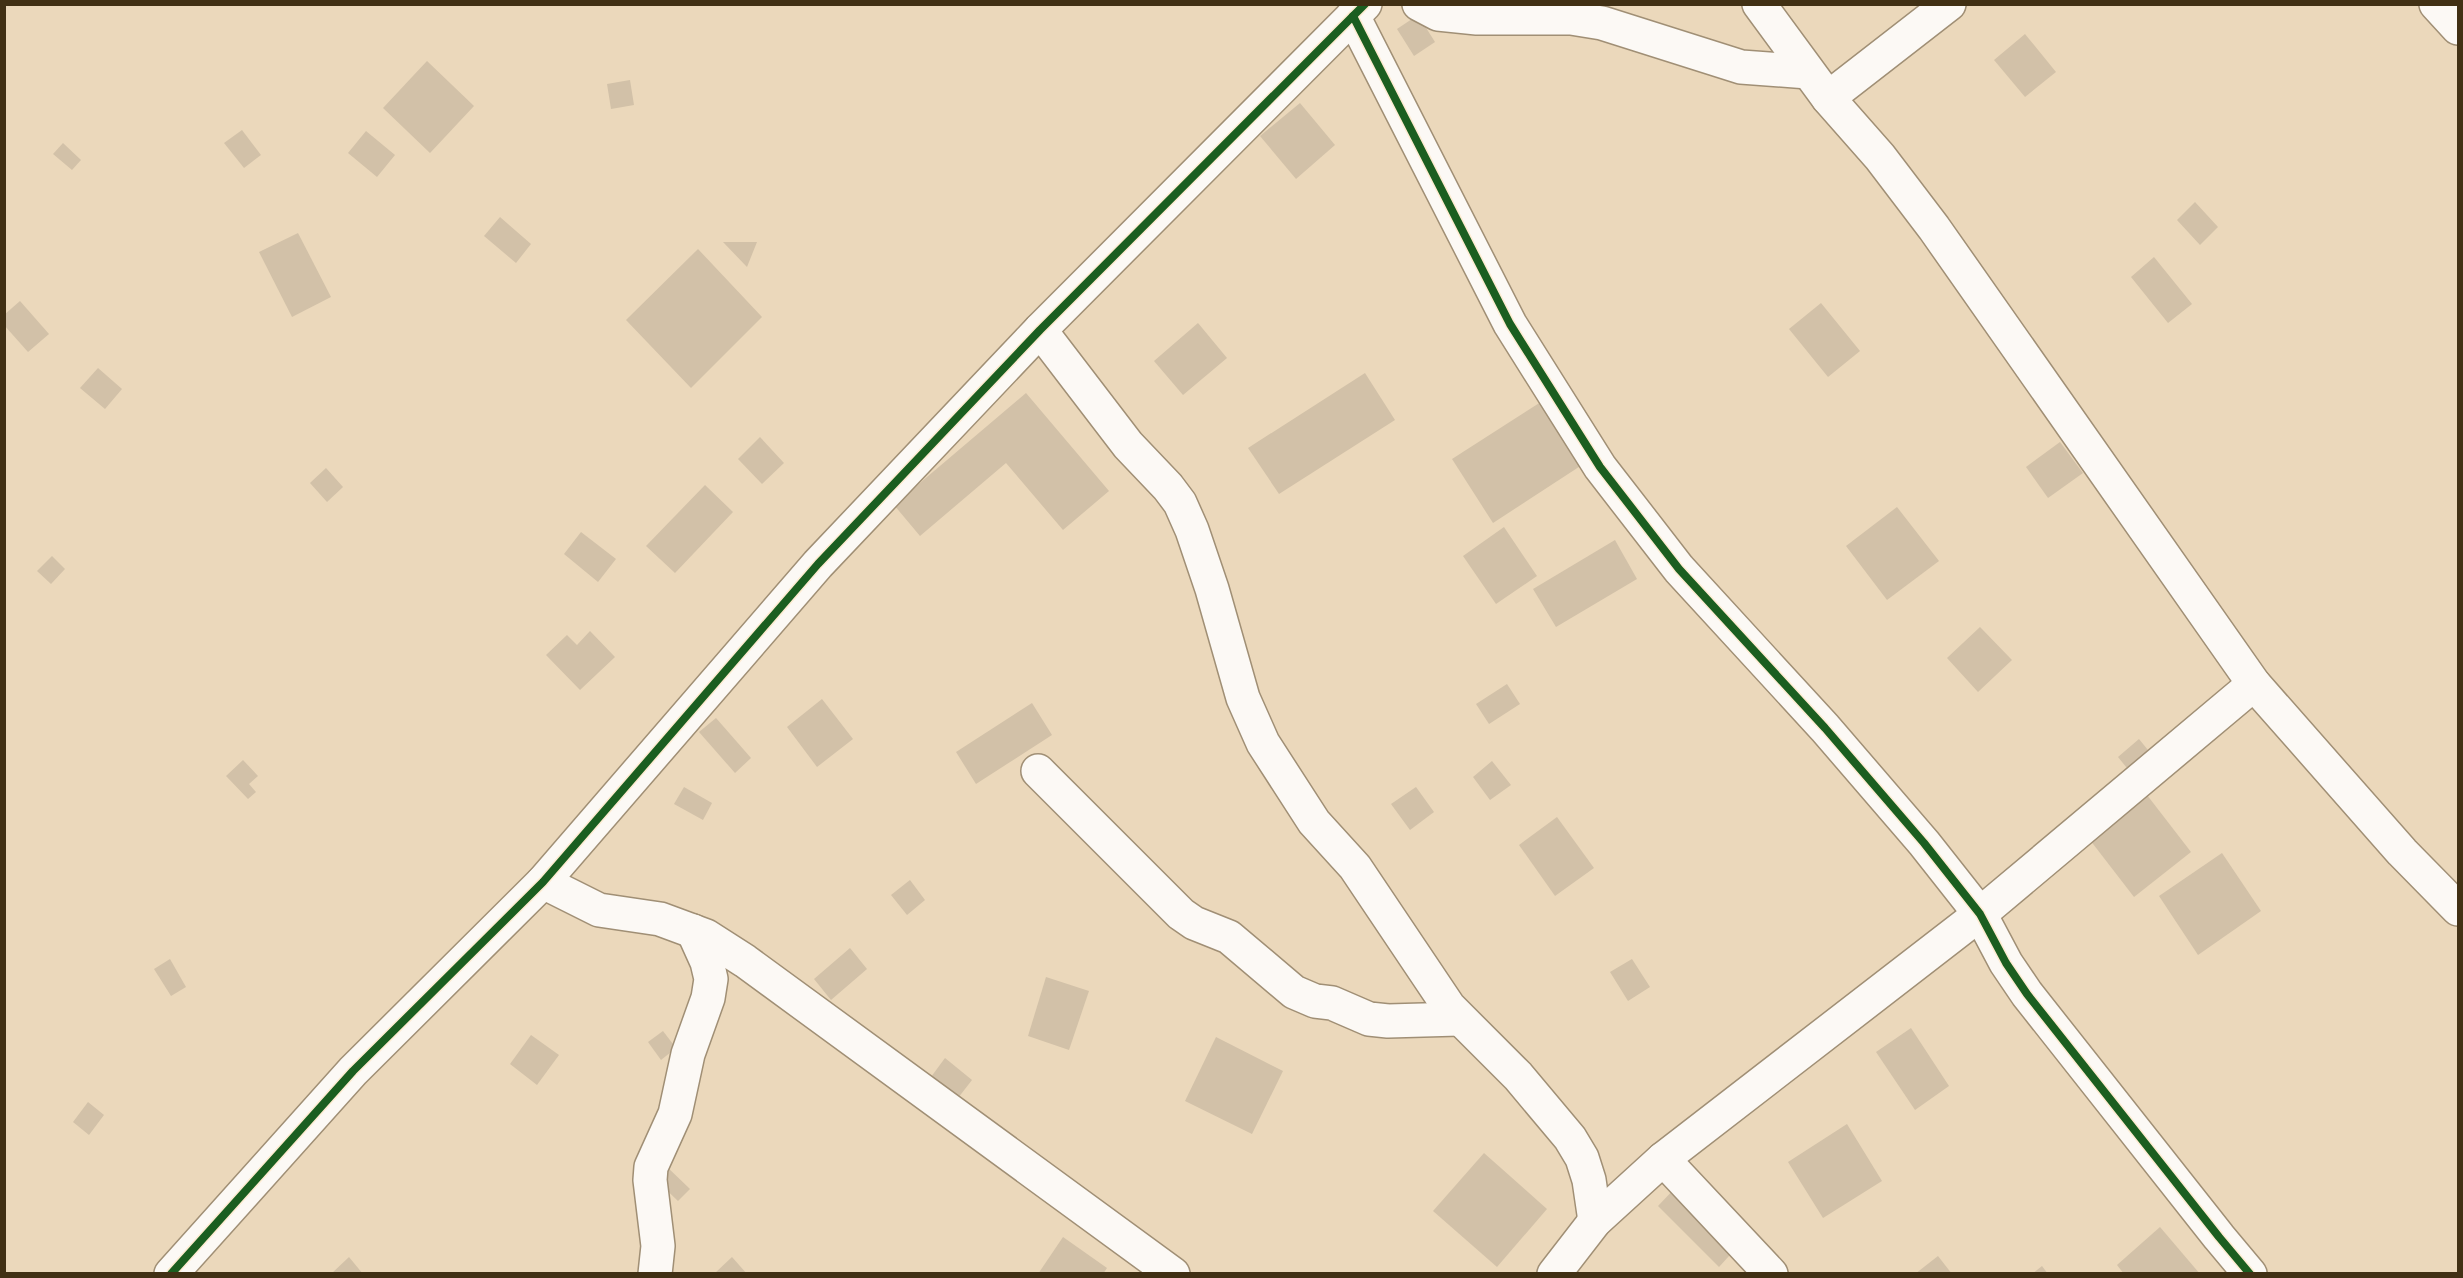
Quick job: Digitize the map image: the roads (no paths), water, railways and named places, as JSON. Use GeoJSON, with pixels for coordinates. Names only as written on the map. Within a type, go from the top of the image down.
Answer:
{"type":"FeatureCollection","features":[{"type":"Feature","properties":{"kind":"street"},"geometry":{"type":"LineString","coordinates":[[1419,4],[1438,14],[1477,18],[1571,18],[1602,23],[1741,67],[1808,72]]}},
{"type":"Feature","properties":{"kind":"street"},"geometry":{"type":"LineString","coordinates":[[1759,4],[1828,98],[1880,157],[1934,228],[2254,684],[2403,852],[2458,909]]}},
{"type":"Feature","properties":{"kind":"street"},"geometry":{"type":"LineString","coordinates":[[1828,98],[1949,4]]}},
{"type":"Feature","properties":{"kind":"street"},"geometry":{"type":"LineString","coordinates":[[2436,4],[2458,28]]}},
{"type":"Feature","properties":{"kind":"street"},"geometry":{"type":"LineString","coordinates":[[171,1274],[353,1071],[543,882],[818,564],[1040,330],[1359,10],[1510,324],[1600,467],[1678,569],[1887,798],[1980,914],[2006,963],[2027,994],[2250,1274]]}},
{"type":"Feature","properties":{"kind":"street"},"geometry":{"type":"LineString","coordinates":[[1040,330],[1128,445],[1180,503],[1192,530],[1212,589],[1243,698],[1263,743],[1314,822],[1355,867],[1459,1019],[1518,1076],[1570,1138],[1586,1169],[1595,1221]]}},
{"type":"Feature","properties":{"kind":"street"},"geometry":{"type":"LineString","coordinates":[[1554,1274],[1595,1221],[1663,1159],[1980,914],[2254,684]]}},
{"type":"Feature","properties":{"kind":"street"},"geometry":{"type":"LineString","coordinates":[[1038,771],[1181,914],[1194,923],[1228,938],[1294,992],[1315,1001],[1332,1003],[1369,1019],[1388,1021],[1459,1019]]}},
{"type":"Feature","properties":{"kind":"street"},"geometry":{"type":"LineString","coordinates":[[543,882],[599,910],[660,919],[706,936],[746,961],[1173,1274]]}},
{"type":"Feature","properties":{"kind":"street"},"geometry":{"type":"LineString","coordinates":[[656,1274],[658,1245],[650,1180],[651,1167],[675,1114],[688,1053],[708,998],[711,979],[707,962],[693,931]]}},
{"type":"Feature","properties":{"kind":"street"},"geometry":{"type":"LineString","coordinates":[[1663,1159],[1771,1274]]}}]}
